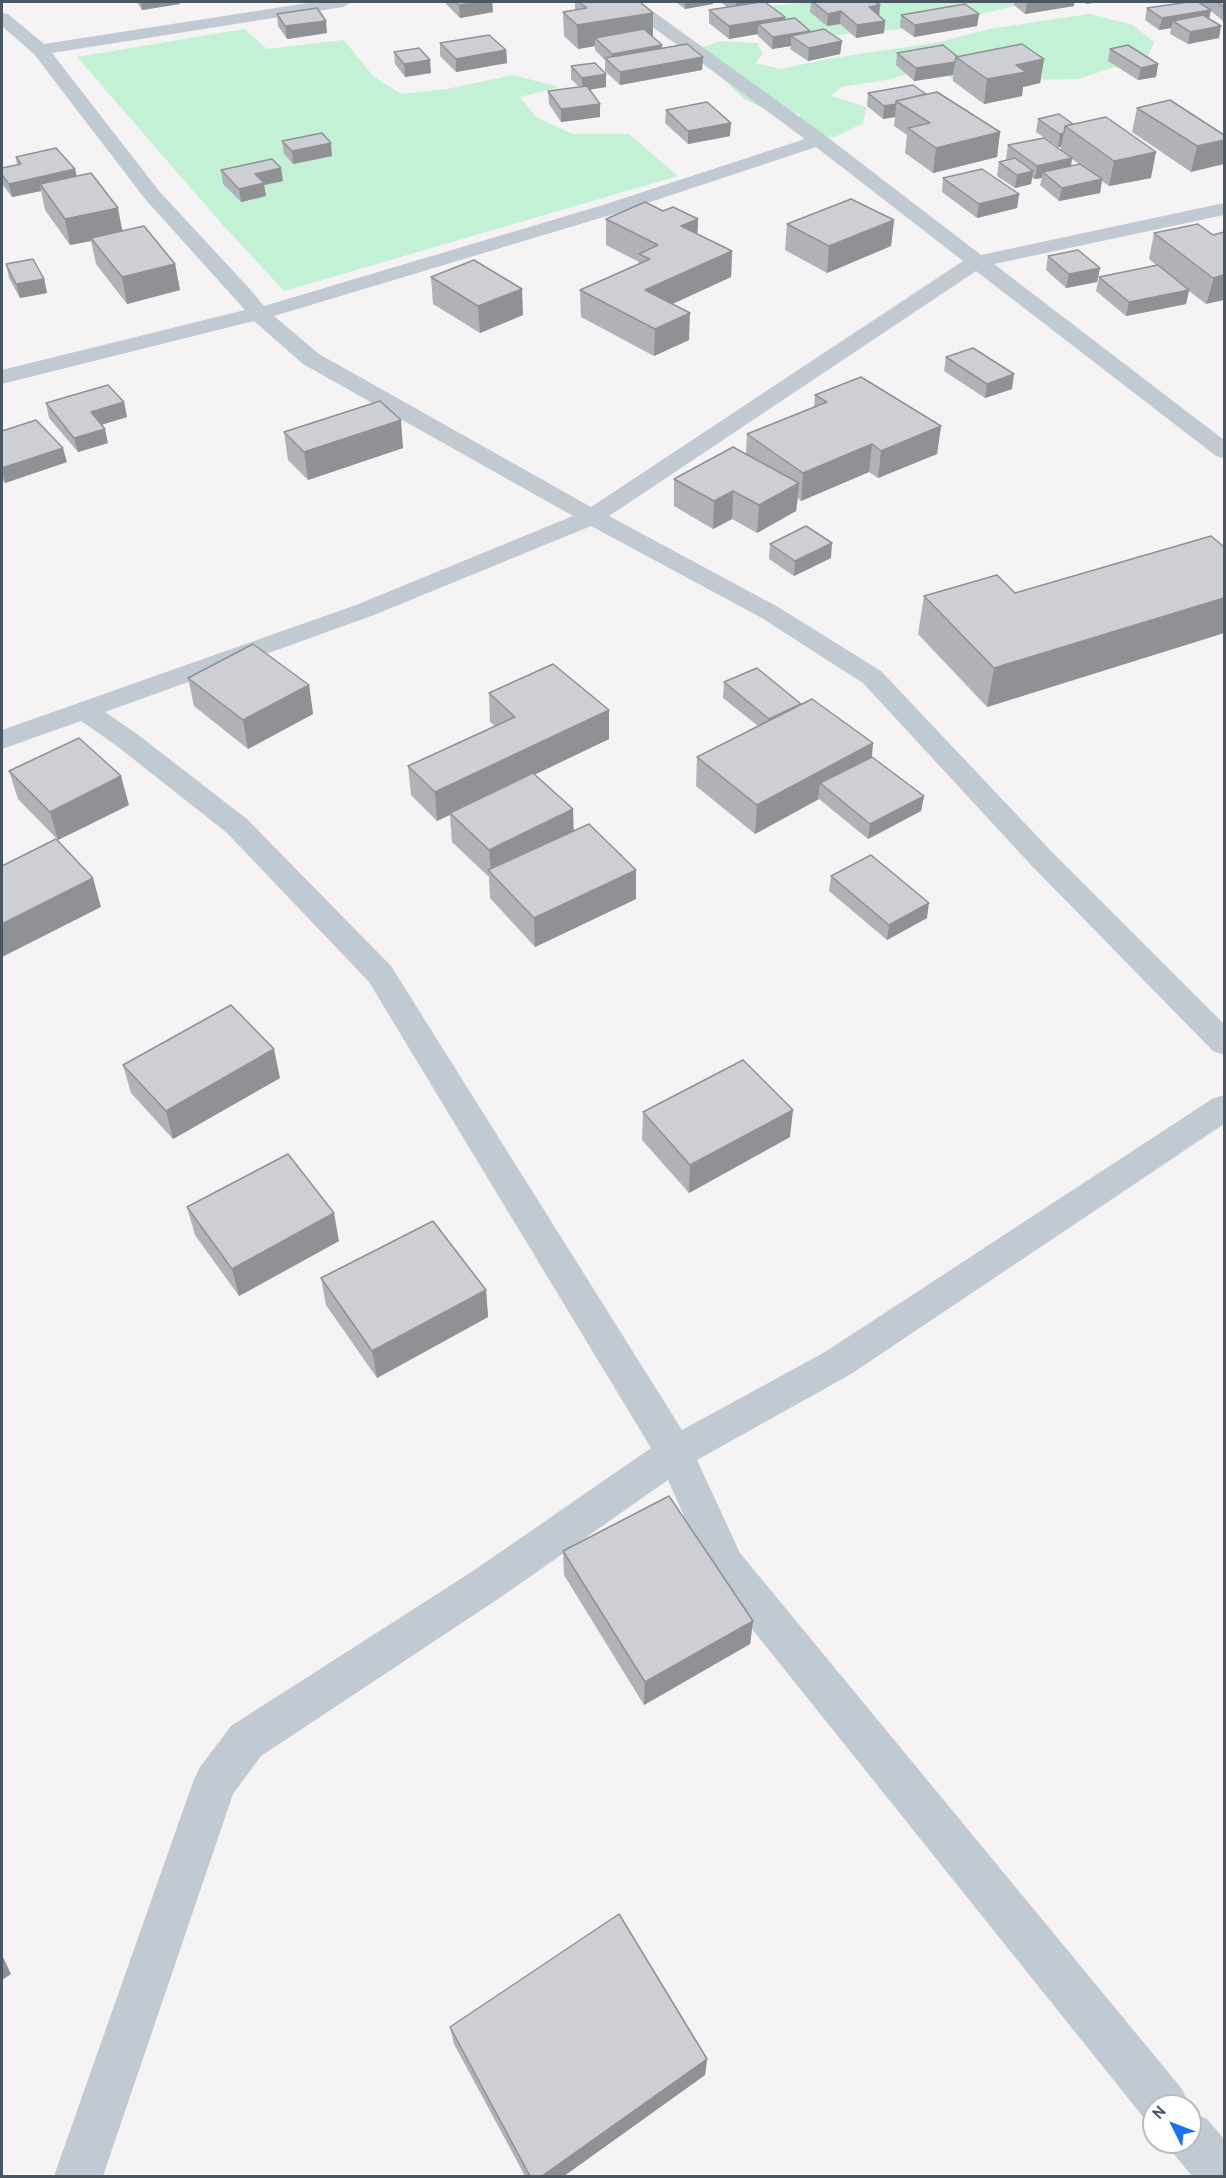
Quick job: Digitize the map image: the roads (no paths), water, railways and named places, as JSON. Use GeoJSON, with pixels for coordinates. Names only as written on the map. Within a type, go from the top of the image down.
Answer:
{"type":"FeatureCollection","features":[{"type":"Feature","properties":{"kind":"street"},"geometry":{"type":"LineString","coordinates":[[40,50],[343,2]]}},
{"type":"Feature","properties":{"kind":"street"},"geometry":{"type":"LineString","coordinates":[[630,2],[819,140],[1224,451]]}},
{"type":"Feature","properties":{"kind":"street"},"geometry":{"type":"LineString","coordinates":[[2,18],[40,50],[152,195],[241,291],[258,313],[311,359],[592,517],[768,612],[872,678],[1041,858],[1224,1042]]}},
{"type":"Feature","properties":{"kind":"street"},"geometry":{"type":"LineString","coordinates":[[2,377],[258,313],[610,209],[819,140]]}},
{"type":"Feature","properties":{"kind":"street"},"geometry":{"type":"LineString","coordinates":[[2,740],[86,712],[365,610],[592,517],[976,262],[1224,209]]}},
{"type":"Feature","properties":{"kind":"street"},"geometry":{"type":"LineString","coordinates":[[86,712],[127,740],[237,826],[380,974],[675,1454],[726,1566],[1155,2094]]}},
{"type":"Feature","properties":{"kind":"street"},"geometry":{"type":"LineString","coordinates":[[79,2176],[215,1782],[246,1741],[487,1584],[675,1454],[838,1363],[1224,1108]]}},
{"type":"Feature","properties":{"kind":"street"},"geometry":{"type":"LineString","coordinates":[[1202,2151],[1223,2176]]}}]}
